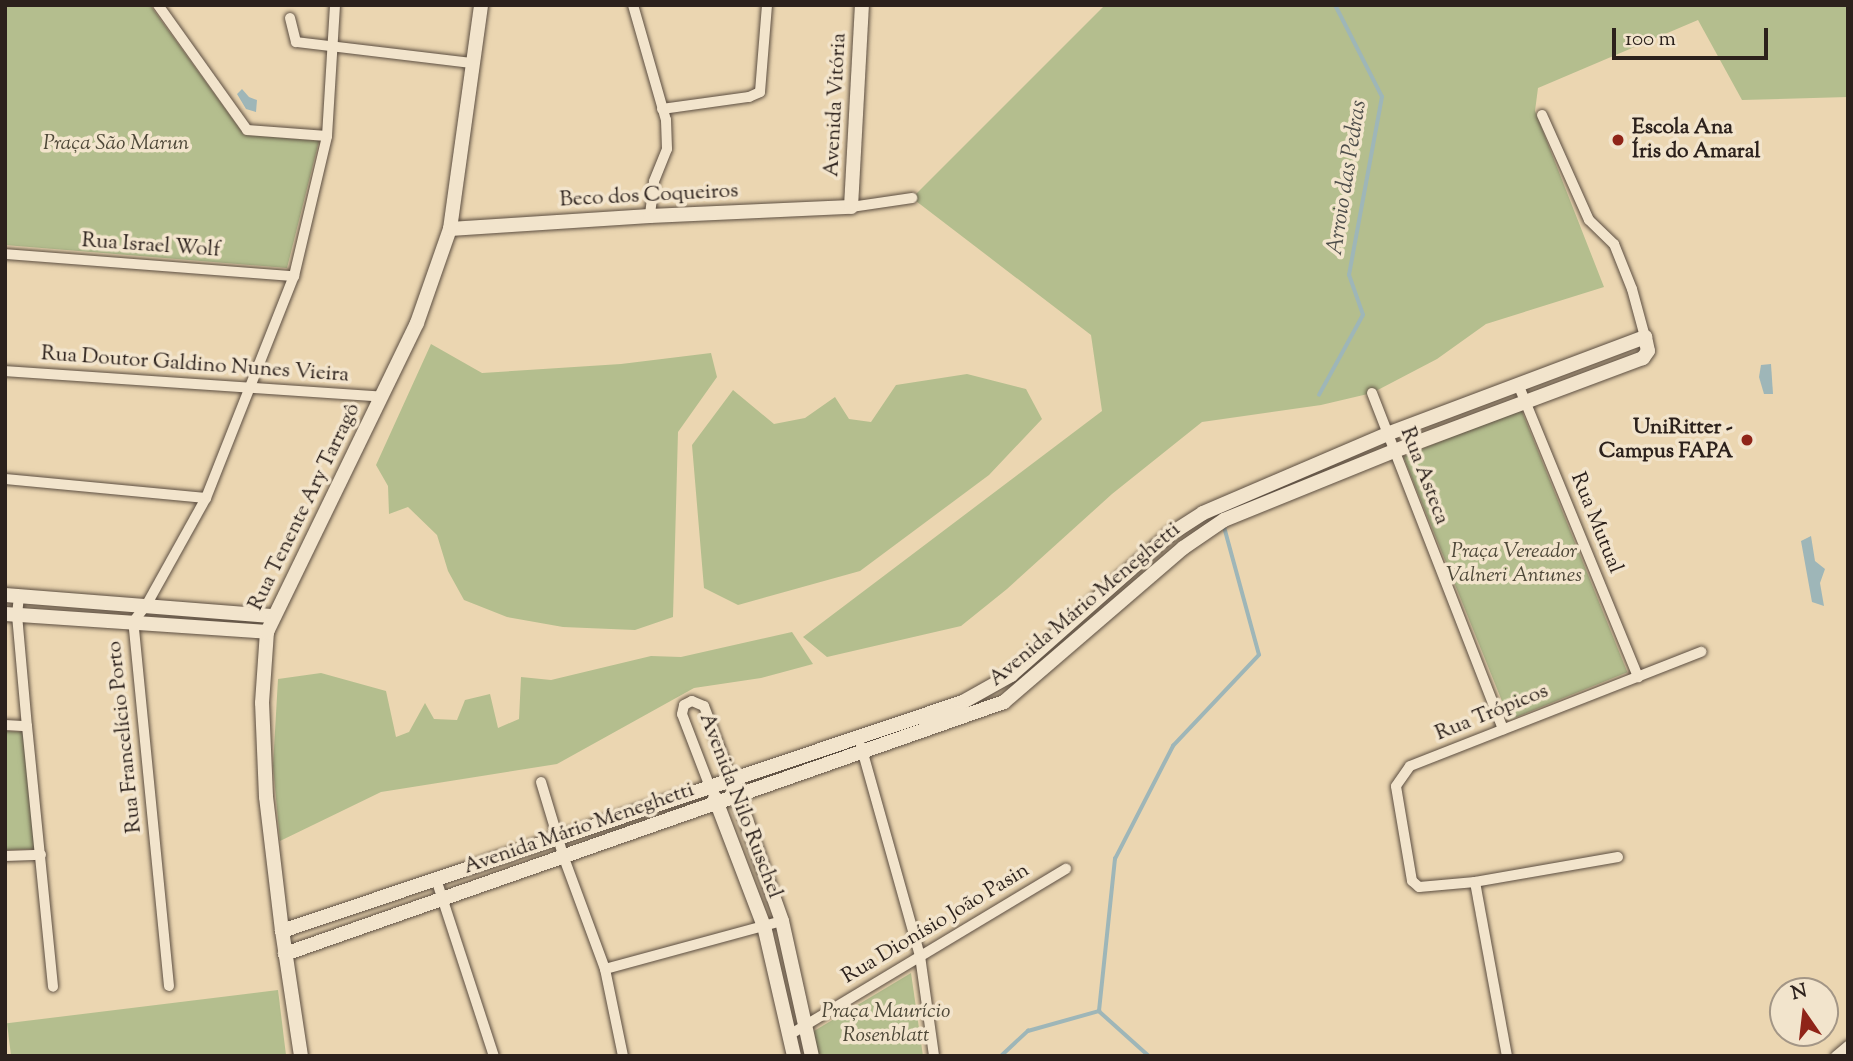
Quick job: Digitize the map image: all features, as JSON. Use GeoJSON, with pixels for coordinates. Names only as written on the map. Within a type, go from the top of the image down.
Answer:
{"type":"FeatureCollection","features":[{"type":"Feature","properties":{"kind":"street"},"geometry":{"type":"LineString","coordinates":[[158,5],[247,130],[327,136]]}},
{"type":"Feature","properties":{"kind":"street","name":"Rua Francelício Porto"},"geometry":{"type":"LineString","coordinates":[[169,986],[133,622],[147,604],[206,498],[294,276],[327,136],[335,5]]}},
{"type":"Feature","properties":{"kind":"street","name":"Rua Tenente Ary Tarragô"},"geometry":{"type":"LineString","coordinates":[[475,5],[477,32]]}},
{"type":"Feature","properties":{"kind":"street","name":"Rua Tenente Ary Tarragô"},"geometry":{"type":"LineString","coordinates":[[301,1056],[285,954],[266,797],[262,703],[267,632],[417,323],[450,229],[481,5]]}},
{"type":"Feature","properties":{"kind":"street"},"geometry":{"type":"LineString","coordinates":[[633,5],[666,120],[667,149],[654,182],[650,216]]}},
{"type":"Feature","properties":{"kind":"street"},"geometry":{"type":"LineString","coordinates":[[662,109],[749,97],[760,92],[767,5]]}},
{"type":"Feature","properties":{"kind":"street","name":"Avenida Vitória"},"geometry":{"type":"LineString","coordinates":[[850,207],[862,5]]}},
{"type":"Feature","properties":{"kind":"street"},"geometry":{"type":"LineString","coordinates":[[290,18],[295,41],[472,63]]}},
{"type":"Feature","properties":{"kind":"street"},"geometry":{"type":"LineString","coordinates":[[1542,115],[1590,220],[1614,244],[1632,289],[1645,338]]}},
{"type":"Feature","properties":{"kind":"street"},"geometry":{"type":"LineString","coordinates":[[850,207],[912,198]]}},
{"type":"Feature","properties":{"kind":"street","name":"Beco dos Coqueiros"},"geometry":{"type":"LineString","coordinates":[[450,229],[850,207]]}},
{"type":"Feature","properties":{"kind":"street","name":"Rua Israel Wolf"},"geometry":{"type":"LineString","coordinates":[[5,254],[294,276]]}},
{"type":"Feature","properties":{"kind":"street","name":"Avenida Mário Meneghetti"},"geometry":{"type":"LineString","coordinates":[[282,931],[963,702],[1011,675],[1169,535],[1203,513],[1387,434],[1645,338],[1648,351],[1643,358],[1394,450],[1224,520],[1183,548],[1003,702],[738,798],[442,897],[285,954]]}},
{"type":"Feature","properties":{"kind":"street","name":"Rua Doutor Galdino Nunes Vieira"},"geometry":{"type":"LineString","coordinates":[[5,371],[382,397]]}},
{"type":"Feature","properties":{"kind":"street","name":"Rua Mutual"},"geometry":{"type":"LineString","coordinates":[[1518,384],[1638,677]]}},
{"type":"Feature","properties":{"kind":"street","name":"Rua Asteca"},"geometry":{"type":"LineString","coordinates":[[1371,393],[1503,729]]}},
{"type":"Feature","properties":{"kind":"street"},"geometry":{"type":"LineString","coordinates":[[5,479],[206,498]]}},
{"type":"Feature","properties":{"kind":"street"},"geometry":{"type":"LineString","coordinates":[[1203,513],[1212,528]]}},
{"type":"Feature","properties":{"kind":"street"},"geometry":{"type":"LineString","coordinates":[[53,987],[27,726],[11,614],[12,596],[147,604],[274,616]]}},
{"type":"Feature","properties":{"kind":"street"},"geometry":{"type":"LineString","coordinates":[[1097,599],[1107,612]]}},
{"type":"Feature","properties":{"kind":"street"},"geometry":{"type":"LineString","coordinates":[[11,614],[267,632]]}},
{"type":"Feature","properties":{"kind":"street","name":"Rua Trópicos"},"geometry":{"type":"LineString","coordinates":[[1475,882],[1419,887],[1412,881],[1396,786],[1410,766],[1701,652]]}},
{"type":"Feature","properties":{"kind":"street"},"geometry":{"type":"LineString","coordinates":[[995,684],[1003,702]]}},
{"type":"Feature","properties":{"kind":"street","name":"Avenida Nilo Ruschel"},"geometry":{"type":"LineString","coordinates":[[794,1056],[764,926],[682,713],[684,705],[692,701],[704,706],[782,921],[812,1056]]}},
{"type":"Feature","properties":{"kind":"street"},"geometry":{"type":"LineString","coordinates":[[5,725],[27,726]]}},
{"type":"Feature","properties":{"kind":"street"},"geometry":{"type":"LineString","coordinates":[[858,738],[920,956],[934,1056]]}},
{"type":"Feature","properties":{"kind":"street"},"geometry":{"type":"LineString","coordinates":[[541,782],[564,858],[605,969],[623,1056]]}},
{"type":"Feature","properties":{"kind":"street"},"geometry":{"type":"LineString","coordinates":[[5,856],[41,855]]}},
{"type":"Feature","properties":{"kind":"street"},"geometry":{"type":"LineString","coordinates":[[1507,1056],[1475,882],[1618,857]]}},
{"type":"Feature","properties":{"kind":"street","name":"Rua Dionísio João Pasin"},"geometry":{"type":"LineString","coordinates":[[790,1034],[1066,869]]}},
{"type":"Feature","properties":{"kind":"street"},"geometry":{"type":"LineString","coordinates":[[436,879],[494,1056]]}},
{"type":"Feature","properties":{"kind":"street"},"geometry":{"type":"LineString","coordinates":[[605,969],[782,921]]}},
{"type":"Feature","properties":{"kind":"street"},"geometry":{"type":"LineString","coordinates":[[1836,1056],[1848,1046]]}},
{"type":"Feature","properties":{"kind":"green space","name":"Praça São Marun"},"geometry":{"type":"Polygon","coordinates":[[[5,5],[150,5],[244,135],[319,141],[287,268],[5,245],[5,5]]]}},
{"type":"Feature","properties":{"kind":"green space"},"geometry":{"type":"Polygon","coordinates":[[[1105,5],[1848,5],[1848,97],[1742,100],[1698,20],[1538,88],[1535,111],[1604,287],[1486,324],[1437,359],[1372,393],[1321,405],[1202,422],[1112,494],[1007,589],[961,626],[827,657],[803,637],[1102,411],[1091,335],[912,198],[1105,5]]]}},
{"type":"Feature","properties":{"kind":"green space"},"geometry":{"type":"Polygon","coordinates":[[[431,344],[482,373],[621,364],[711,353],[717,377],[678,432],[673,617],[635,630],[563,627],[507,617],[464,600],[448,571],[437,535],[408,507],[389,514],[388,486],[376,465],[431,344]]]}},
{"type":"Feature","properties":{"kind":"green space"},"geometry":{"type":"Polygon","coordinates":[[[967,374],[1026,389],[1042,419],[989,475],[860,571],[738,605],[704,588],[692,445],[733,390],[774,424],[805,418],[835,397],[849,419],[871,422],[896,385],[967,374]]]}},
{"type":"Feature","properties":{"kind":"green space","name":"Praça Vereador Valneri Antunes"},"geometry":{"type":"Polygon","coordinates":[[[1521,409],[1627,672],[1510,720],[1403,457],[1521,409]]]}},
{"type":"Feature","properties":{"kind":"green space"},"geometry":{"type":"Polygon","coordinates":[[[792,632],[813,664],[761,678],[694,688],[557,764],[381,792],[280,841],[273,766],[278,679],[321,673],[386,691],[396,737],[409,732],[425,703],[434,719],[457,720],[465,700],[490,694],[498,728],[519,719],[521,677],[551,680],[651,656],[681,657],[792,632]]]}},
{"type":"Feature","properties":{"kind":"green space"},"geometry":{"type":"Polygon","coordinates":[[[5,731],[23,732],[36,849],[5,850],[5,731]]]}},
{"type":"Feature","properties":{"kind":"green space","name":"Praça Maurício Rosenblatt"},"geometry":{"type":"Polygon","coordinates":[[[911,973],[923,1056],[818,1056],[814,1031],[911,973]]]}},
{"type":"Feature","properties":{"kind":"green space"},"geometry":{"type":"Polygon","coordinates":[[[278,990],[286,1056],[11,1056],[7,1023],[278,990]]]}},
{"type":"Feature","properties":{"kind":"water"},"geometry":{"type":"Polygon","coordinates":[[[242,89],[249,97],[257,100],[256,112],[246,109],[237,94],[242,89]]]}},
{"type":"Feature","properties":{"kind":"water"},"geometry":{"type":"Polygon","coordinates":[[[1771,364],[1773,394],[1764,394],[1759,377],[1761,365],[1771,364]]]}},
{"type":"Feature","properties":{"kind":"water"},"geometry":{"type":"Polygon","coordinates":[[[1811,536],[1815,561],[1825,569],[1820,583],[1824,606],[1812,602],[1801,541],[1811,536]]]}},
{"type":"Feature","properties":{"kind":"waterway","name":"Arroio das Pedras"},"geometry":{"type":"LineString","coordinates":[[1319,395],[1363,315],[1349,275],[1382,97],[1335,5]]}},
{"type":"Feature","properties":{"kind":"waterway","name":"Arroio das Pedras"},"geometry":{"type":"LineString","coordinates":[[1099,1011],[1115,859],[1173,746],[1259,655],[1224,527]]}},
{"type":"Feature","properties":{"kind":"waterway"},"geometry":{"type":"LineString","coordinates":[[1099,1011],[1149,1056]]}},
{"type":"Feature","properties":{"kind":"waterway","name":"Arroio das Pedras"},"geometry":{"type":"LineString","coordinates":[[1001,1056],[1028,1031],[1099,1011]]}},
{"type":"Feature","properties":{"kind":"place","name":"Escola Ana Íris do Amaral"},"geometry":{"type":"Point","coordinates":[1618,140]}},
{"type":"Feature","properties":{"kind":"place","name":"UniRitter - Campus FAPA"},"geometry":{"type":"Point","coordinates":[1747,440]}}]}
